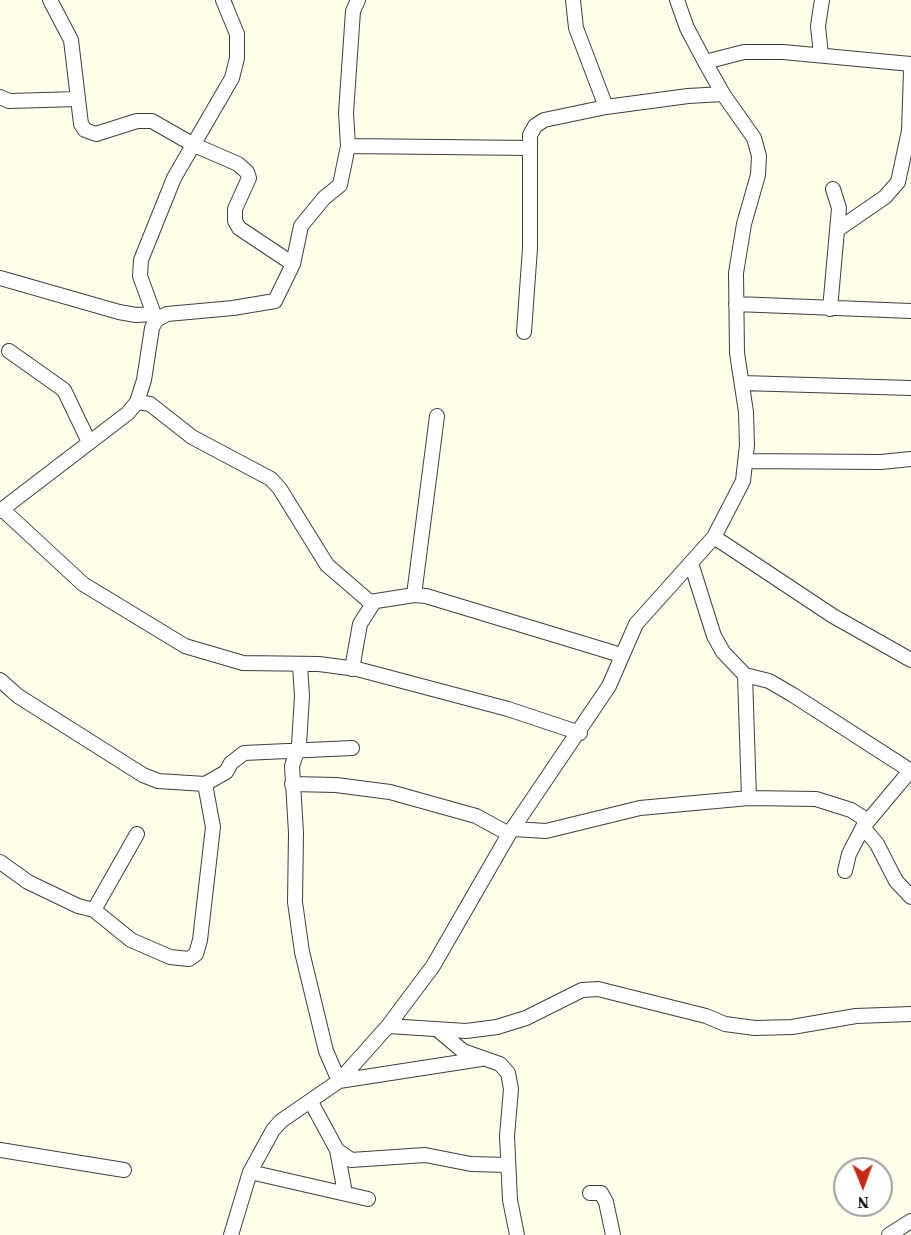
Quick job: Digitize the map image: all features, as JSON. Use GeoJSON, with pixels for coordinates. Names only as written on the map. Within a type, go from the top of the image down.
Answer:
{"type":"FeatureCollection","features":[{"type":"Feature","properties":{"kind":"street"},"geometry":{"type":"LineString","coordinates":[[50,0],[71,40],[81,124],[90,133],[96,134],[137,121],[152,121],[192,144],[238,164],[247,172],[249,178],[235,208],[235,221],[239,228],[293,264]]}},
{"type":"Feature","properties":{"kind":"street"},"geometry":{"type":"LineString","coordinates":[[223,0],[237,34],[237,58],[232,78],[223,96],[192,144],[174,178],[141,260],[140,276],[155,317],[144,380],[136,402],[128,413],[1,510],[83,584],[185,646],[243,663],[319,664],[352,669],[455,694],[580,733]]}},
{"type":"Feature","properties":{"kind":"street"},"geometry":{"type":"LineString","coordinates":[[0,278],[119,312],[155,317],[270,303],[277,298],[293,264],[301,226],[324,198],[340,185],[348,146],[346,113],[353,11],[358,0]]}},
{"type":"Feature","properties":{"kind":"street"},"geometry":{"type":"LineString","coordinates":[[573,0],[576,28],[606,107]]}},
{"type":"Feature","properties":{"kind":"street"},"geometry":{"type":"LineString","coordinates":[[231,1235],[250,1172],[273,1130],[281,1121],[339,1081],[388,1026],[433,966],[511,831],[580,733],[609,686],[636,624],[714,537],[743,481],[746,412],[737,353],[737,263],[744,224],[758,175],[759,156],[754,138],[723,94],[687,28],[677,0]]}},
{"type":"Feature","properties":{"kind":"street"},"geometry":{"type":"LineString","coordinates":[[821,55],[818,26],[822,0]]}},
{"type":"Feature","properties":{"kind":"street"},"geometry":{"type":"LineString","coordinates":[[705,62],[744,52],[821,55],[911,64]]}},
{"type":"Feature","properties":{"kind":"street"},"geometry":{"type":"LineString","coordinates":[[837,230],[885,197],[898,182],[909,131],[911,71]]}},
{"type":"Feature","properties":{"kind":"street"},"geometry":{"type":"LineString","coordinates":[[524,332],[530,248],[530,135],[535,126],[544,120],[606,107],[688,96],[723,94]]}},
{"type":"Feature","properties":{"kind":"street"},"geometry":{"type":"LineString","coordinates":[[0,97],[9,101],[78,99]]}},
{"type":"Feature","properties":{"kind":"street"},"geometry":{"type":"LineString","coordinates":[[348,146],[530,148]]}},
{"type":"Feature","properties":{"kind":"street"},"geometry":{"type":"LineString","coordinates":[[830,309],[839,203],[833,189]]}},
{"type":"Feature","properties":{"kind":"street"},"geometry":{"type":"LineString","coordinates":[[736,304],[911,311]]}},
{"type":"Feature","properties":{"kind":"street"},"geometry":{"type":"LineString","coordinates":[[9,351],[64,390],[89,442]]}},
{"type":"Feature","properties":{"kind":"street"},"geometry":{"type":"LineString","coordinates":[[742,383],[911,388]]}},
{"type":"Feature","properties":{"kind":"street"},"geometry":{"type":"LineString","coordinates":[[136,402],[150,404],[192,437],[271,479],[327,565],[370,602],[414,595],[460,605],[621,655]]}},
{"type":"Feature","properties":{"kind":"street"},"geometry":{"type":"LineString","coordinates":[[414,595],[437,416]]}},
{"type":"Feature","properties":{"kind":"street"},"geometry":{"type":"LineString","coordinates":[[745,460],[881,462],[911,459]]}},
{"type":"Feature","properties":{"kind":"street"},"geometry":{"type":"LineString","coordinates":[[714,537],[834,616],[911,660]]}},
{"type":"Feature","properties":{"kind":"street"},"geometry":{"type":"LineString","coordinates":[[691,563],[714,636],[723,652],[745,675],[769,681],[911,771],[866,824],[849,854],[845,872]]}},
{"type":"Feature","properties":{"kind":"street"},"geometry":{"type":"LineString","coordinates":[[352,669],[360,624],[374,602]]}},
{"type":"Feature","properties":{"kind":"street"},"geometry":{"type":"LineString","coordinates":[[300,665],[302,696],[299,745],[295,751],[292,766],[295,902],[302,952],[326,1051],[339,1081]]}},
{"type":"Feature","properties":{"kind":"street"},"geometry":{"type":"LineString","coordinates":[[745,675],[749,798]]}},
{"type":"Feature","properties":{"kind":"street"},"geometry":{"type":"LineString","coordinates":[[0,680],[18,696],[143,775],[158,781],[205,784],[226,772],[231,764],[244,753],[352,748]]}},
{"type":"Feature","properties":{"kind":"street"},"geometry":{"type":"LineString","coordinates":[[0,862],[28,882],[78,906],[94,910],[131,940],[170,957],[189,959],[196,954],[213,827],[205,784]]}},
{"type":"Feature","properties":{"kind":"street"},"geometry":{"type":"LineString","coordinates":[[292,784],[336,785],[390,792],[476,816],[511,831],[546,831],[640,808],[749,798],[816,799],[851,810],[866,824],[897,881],[911,897]]}},
{"type":"Feature","properties":{"kind":"street"},"geometry":{"type":"LineString","coordinates":[[94,910],[137,834]]}},
{"type":"Feature","properties":{"kind":"street"},"geometry":{"type":"LineString","coordinates":[[388,1026],[466,1031],[497,1027],[526,1018],[582,990],[598,989],[706,1016],[725,1024],[754,1028],[792,1027],[856,1016],[911,1014]]}},
{"type":"Feature","properties":{"kind":"street"},"geometry":{"type":"LineString","coordinates":[[438,1030],[463,1051],[500,1064],[508,1073],[511,1089],[507,1136],[508,1165],[510,1200],[517,1235]]}},
{"type":"Feature","properties":{"kind":"street"},"geometry":{"type":"LineString","coordinates":[[339,1081],[481,1059]]}},
{"type":"Feature","properties":{"kind":"street"},"geometry":{"type":"LineString","coordinates":[[311,1102],[337,1150],[345,1194]]}},
{"type":"Feature","properties":{"kind":"street"},"geometry":{"type":"LineString","coordinates":[[0,1150],[124,1170]]}},
{"type":"Feature","properties":{"kind":"street"},"geometry":{"type":"LineString","coordinates":[[337,1150],[351,1160],[425,1155],[471,1164],[508,1165]]}},
{"type":"Feature","properties":{"kind":"street"},"geometry":{"type":"LineString","coordinates":[[250,1172],[368,1199]]}},
{"type":"Feature","properties":{"kind":"street"},"geometry":{"type":"LineString","coordinates":[[590,1193],[601,1193],[606,1202],[613,1235]]}},
{"type":"Feature","properties":{"kind":"street"},"geometry":{"type":"LineString","coordinates":[[889,1235],[911,1221]]}}]}
